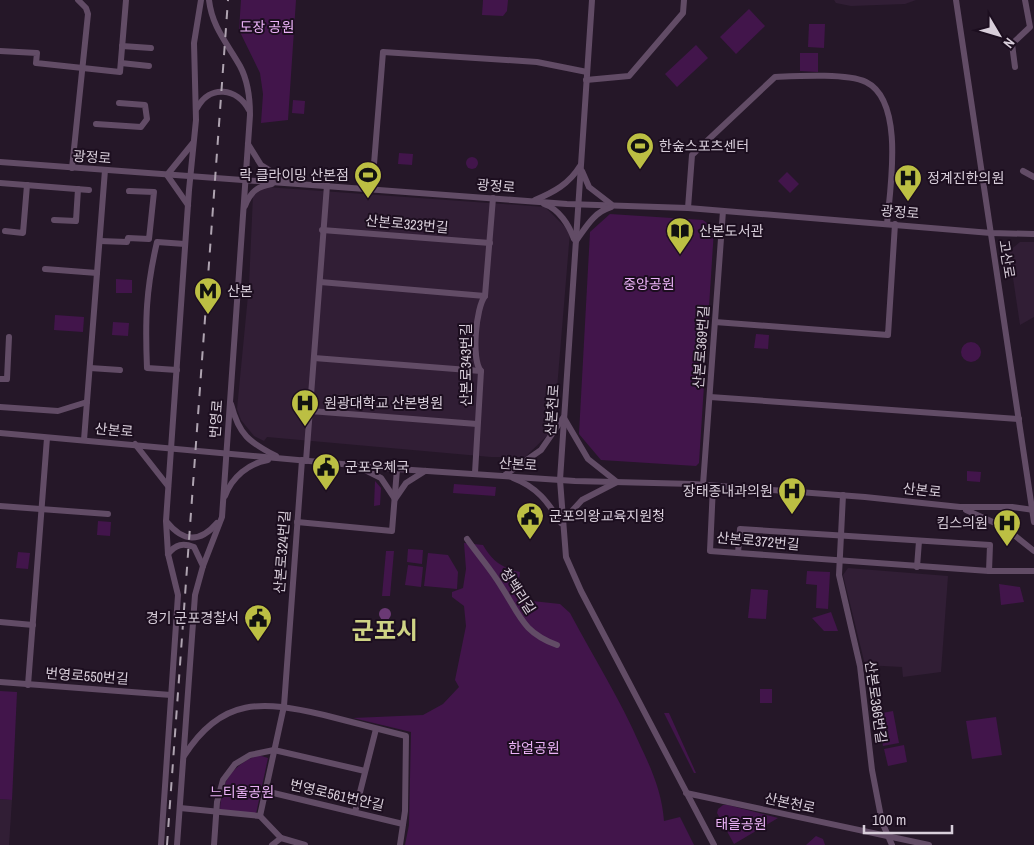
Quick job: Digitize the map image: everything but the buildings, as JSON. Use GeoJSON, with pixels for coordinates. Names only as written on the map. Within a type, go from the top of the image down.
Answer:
{"type":"FeatureCollection","features":[{"type":"Feature","properties":{"kind":"street"},"geometry":{"type":"LineString","coordinates":[[0,51],[37,53],[36,63],[120,72],[126,0]]}},
{"type":"Feature","properties":{"kind":"street"},"geometry":{"type":"LineString","coordinates":[[161,845],[178,595],[168,554],[166,521],[196,110],[194,43],[201,0]]}},
{"type":"Feature","properties":{"kind":"street","name":"번영로"},"geometry":{"type":"LineString","coordinates":[[177,845],[195,595],[202,566],[222,517],[250,111],[250,95],[241,67],[214,23],[208,0]]}},
{"type":"Feature","properties":{"kind":"street","name":"산본천로"},"geometry":{"type":"LineString","coordinates":[[592,0],[560,480],[562,523],[570,571],[714,845]]}},
{"type":"Feature","properties":{"kind":"street"},"geometry":{"type":"LineString","coordinates":[[586,80],[629,76],[683,13],[684,0]]}},
{"type":"Feature","properties":{"kind":"street","name":"고산로"},"geometry":{"type":"LineString","coordinates":[[956,0],[1034,522]]}},
{"type":"Feature","properties":{"kind":"street"},"geometry":{"type":"LineString","coordinates":[[1015,67],[1012,44],[1030,26],[1025,0]]}},
{"type":"Feature","properties":{"kind":"street"},"geometry":{"type":"LineString","coordinates":[[72,168],[88,14],[81,1]]}},
{"type":"Feature","properties":{"kind":"street"},"geometry":{"type":"LineString","coordinates":[[122,46],[151,48]]}},
{"type":"Feature","properties":{"kind":"street"},"geometry":{"type":"LineString","coordinates":[[372,189],[383,52],[537,62],[587,72]]}},
{"type":"Feature","properties":{"kind":"street"},"geometry":{"type":"LineString","coordinates":[[121,63],[149,66]]}},
{"type":"Feature","properties":{"kind":"street"},"geometry":{"type":"LineString","coordinates":[[688,208],[692,155],[775,78],[828,77],[866,82],[880,95],[894,139],[887,224]]}},
{"type":"Feature","properties":{"kind":"street"},"geometry":{"type":"LineString","coordinates":[[196,110],[210,95],[226,91],[244,100],[250,111]]}},
{"type":"Feature","properties":{"kind":"street"},"geometry":{"type":"LineString","coordinates":[[96,124],[141,127],[147,119],[145,105],[118,103]]}},
{"type":"Feature","properties":{"kind":"street"},"geometry":{"type":"LineString","coordinates":[[188,205],[167,175],[194,142]]}},
{"type":"Feature","properties":{"kind":"street"},"geometry":{"type":"LineString","coordinates":[[248,144],[261,165],[288,182]]}},
{"type":"Feature","properties":{"kind":"street","name":"광정로"},"geometry":{"type":"LineString","coordinates":[[0,162],[532,201],[688,208],[991,233],[1034,234]]}},
{"type":"Feature","properties":{"kind":"street"},"geometry":{"type":"LineString","coordinates":[[532,201],[560,188],[574,177],[581,165]]}},
{"type":"Feature","properties":{"kind":"street"},"geometry":{"type":"LineString","coordinates":[[581,165],[589,186],[605,201],[614,206]]}},
{"type":"Feature","properties":{"kind":"street"},"geometry":{"type":"LineString","coordinates":[[84,440],[105,170]]}},
{"type":"Feature","properties":{"kind":"street"},"geometry":{"type":"LineString","coordinates":[[1023,170],[1034,176]]}},
{"type":"Feature","properties":{"kind":"street"},"geometry":{"type":"LineString","coordinates":[[242,214],[248,197],[256,189],[288,182]]}},
{"type":"Feature","properties":{"kind":"street"},"geometry":{"type":"LineString","coordinates":[[0,183],[90,190]]}},
{"type":"Feature","properties":{"kind":"street"},"geometry":{"type":"LineString","coordinates":[[5,231],[23,233],[27,185]]}},
{"type":"Feature","properties":{"kind":"street"},"geometry":{"type":"LineString","coordinates":[[304,461],[310,411],[322,230],[327,186]]}},
{"type":"Feature","properties":{"kind":"street"},"geometry":{"type":"LineString","coordinates":[[54,220],[76,222],[78,189]]}},
{"type":"Feature","properties":{"kind":"street"},"geometry":{"type":"LineString","coordinates":[[100,241],[127,242],[128,238],[149,239],[154,192],[129,191]]}},
{"type":"Feature","properties":{"kind":"street","name":"산본로343번길"},"geometry":{"type":"LineString","coordinates":[[475,473],[481,371],[475,358],[479,308],[485,296],[493,198]]}},
{"type":"Feature","properties":{"kind":"street"},"geometry":{"type":"LineString","coordinates":[[532,201],[549,206],[560,215],[570,228],[576,242]]}},
{"type":"Feature","properties":{"kind":"street"},"geometry":{"type":"LineString","coordinates":[[576,242],[592,219],[604,209],[614,206]]}},
{"type":"Feature","properties":{"kind":"street","name":"산본로369번길"},"geometry":{"type":"LineString","coordinates":[[703,485],[723,211]]}},
{"type":"Feature","properties":{"kind":"street"},"geometry":{"type":"LineString","coordinates":[[715,322],[888,335],[896,224]]}},
{"type":"Feature","properties":{"kind":"street","name":"산본로323번길"},"geometry":{"type":"LineString","coordinates":[[322,230],[490,243]]}},
{"type":"Feature","properties":{"kind":"street"},"geometry":{"type":"LineString","coordinates":[[177,370],[147,368],[145,329],[148,280],[157,242],[186,244]]}},
{"type":"Feature","properties":{"kind":"street"},"geometry":{"type":"LineString","coordinates":[[45,269],[97,273]]}},
{"type":"Feature","properties":{"kind":"street"},"geometry":{"type":"LineString","coordinates":[[320,282],[485,296]]}},
{"type":"Feature","properties":{"kind":"street"},"geometry":{"type":"LineString","coordinates":[[0,379],[6,379],[9,337]]}},
{"type":"Feature","properties":{"kind":"street"},"geometry":{"type":"LineString","coordinates":[[314,358],[481,371]]}},
{"type":"Feature","properties":{"kind":"street"},"geometry":{"type":"LineString","coordinates":[[90,368],[120,370]]}},
{"type":"Feature","properties":{"kind":"street"},"geometry":{"type":"LineString","coordinates":[[710,397],[1019,419]]}},
{"type":"Feature","properties":{"kind":"street"},"geometry":{"type":"LineString","coordinates":[[230,399],[236,421],[242,433],[253,444],[280,458]]}},
{"type":"Feature","properties":{"kind":"street"},"geometry":{"type":"LineString","coordinates":[[0,408],[58,412],[87,402]]}},
{"type":"Feature","properties":{"kind":"street"},"geometry":{"type":"LineString","coordinates":[[310,411],[477,424]]}},
{"type":"Feature","properties":{"kind":"street"},"geometry":{"type":"LineString","coordinates":[[564,417],[588,459],[617,482],[582,500],[562,523],[529,484],[504,475],[541,450],[564,417]]}},
{"type":"Feature","properties":{"kind":"street","name":"산본로"},"geometry":{"type":"LineString","coordinates":[[0,434],[135,444],[171,450],[226,453],[397,469],[560,480],[703,485],[843,495],[960,507],[1012,507],[1033,510]]}},
{"type":"Feature","properties":{"kind":"street"},"geometry":{"type":"LineString","coordinates":[[28,684],[47,438]]}},
{"type":"Feature","properties":{"kind":"street"},"geometry":{"type":"LineString","coordinates":[[135,444],[168,486]]}},
{"type":"Feature","properties":{"kind":"street"},"geometry":{"type":"LineString","coordinates":[[223,502],[232,483],[247,467],[254,462],[280,458]]}},
{"type":"Feature","properties":{"kind":"street","name":"산본로324번길"},"geometry":{"type":"LineString","coordinates":[[260,816],[284,706],[297,522],[304,461]]}},
{"type":"Feature","properties":{"kind":"street"},"geometry":{"type":"LineString","coordinates":[[355,465],[381,478],[395,499]]}},
{"type":"Feature","properties":{"kind":"street"},"geometry":{"type":"LineString","coordinates":[[297,522],[392,531],[397,469]]}},
{"type":"Feature","properties":{"kind":"street"},"geometry":{"type":"LineString","coordinates":[[395,499],[406,482],[428,470]]}},
{"type":"Feature","properties":{"kind":"street"},"geometry":{"type":"LineString","coordinates":[[1026,471],[1034,480]]}},
{"type":"Feature","properties":{"kind":"street","name":"산본로372번길"},"geometry":{"type":"LineString","coordinates":[[713,486],[709,550],[839,561]]}},
{"type":"Feature","properties":{"kind":"street","name":"산본로386번길"},"geometry":{"type":"LineString","coordinates":[[843,495],[838,575],[864,690],[872,770],[882,822],[892,845]]}},
{"type":"Feature","properties":{"kind":"street"},"geometry":{"type":"LineString","coordinates":[[0,506],[108,514]]}},
{"type":"Feature","properties":{"kind":"street"},"geometry":{"type":"LineString","coordinates":[[960,507],[1004,527],[1034,551]]}},
{"type":"Feature","properties":{"kind":"street"},"geometry":{"type":"LineString","coordinates":[[166,521],[180,536],[190,540],[200,538],[212,530],[222,517]]}},
{"type":"Feature","properties":{"kind":"street"},"geometry":{"type":"LineString","coordinates":[[738,553],[740,529],[840,537],[990,545],[989,571]]}},
{"type":"Feature","properties":{"kind":"street","name":"청백리길"},"geometry":{"type":"LineString","coordinates":[[467,539],[501,585],[527,628],[540,639],[557,645]]}},
{"type":"Feature","properties":{"kind":"street"},"geometry":{"type":"LineString","coordinates":[[917,567],[919,541]]}},
{"type":"Feature","properties":{"kind":"street"},"geometry":{"type":"LineString","coordinates":[[168,554],[178,545],[186,544],[194,547],[202,566]]}},
{"type":"Feature","properties":{"kind":"street"},"geometry":{"type":"LineString","coordinates":[[839,561],[989,571],[1034,571]]}},
{"type":"Feature","properties":{"kind":"street"},"geometry":{"type":"LineString","coordinates":[[0,622],[33,624]]}},
{"type":"Feature","properties":{"kind":"street","name":"번영로550번길"},"geometry":{"type":"LineString","coordinates":[[0,682],[171,695]]}},
{"type":"Feature","properties":{"kind":"street"},"geometry":{"type":"LineString","coordinates":[[183,759],[202,732],[231,712],[252,706],[284,706],[406,736],[403,824],[400,845]]}},
{"type":"Feature","properties":{"kind":"street"},"geometry":{"type":"LineString","coordinates":[[355,812],[376,728]]}},
{"type":"Feature","properties":{"kind":"street"},"geometry":{"type":"LineString","coordinates":[[214,845],[216,812],[223,780],[235,764],[250,754],[274,750],[365,771]]}},
{"type":"Feature","properties":{"kind":"street","name":"번영로561번안길"},"geometry":{"type":"LineString","coordinates":[[265,791],[403,824]]}},
{"type":"Feature","properties":{"kind":"street","name":"산본천로"},"geometry":{"type":"LineString","coordinates":[[686,793],[889,838]]}},
{"type":"Feature","properties":{"kind":"street"},"geometry":{"type":"LineString","coordinates":[[180,808],[260,816],[281,838],[305,845]]}},
{"type":"Feature","properties":{"kind":"street"},"geometry":{"type":"LineString","coordinates":[[272,845],[281,838]]}},
{"type":"Feature","properties":{"kind":"street"},"geometry":{"type":"LineString","coordinates":[[889,838],[929,845]]}},
{"type":"Feature","properties":{"kind":"shaded area"},"geometry":{"type":"Polygon","coordinates":[[[834,0],[916,0],[905,4],[851,6],[836,3],[834,0]]]}},
{"type":"Feature","properties":{"kind":"shaded area"},"geometry":{"type":"Polygon","coordinates":[[[266,187],[545,207],[570,232],[554,425],[551,432],[525,457],[491,457],[267,437],[264,441],[254,436],[241,420],[237,409],[249,285],[253,195],[266,187]]]}},
{"type":"Feature","properties":{"kind":"shaded area"},"geometry":{"type":"Polygon","coordinates":[[[1020,242],[1034,242],[1034,317],[1020,325],[1009,251],[1020,242]]]}},
{"type":"Feature","properties":{"kind":"shaded area"},"geometry":{"type":"Polygon","coordinates":[[[848,568],[948,576],[941,672],[903,677],[902,667],[865,665],[843,575],[848,568]]]}},
{"type":"Feature","properties":{"kind":"shaded area"},"geometry":{"type":"Polygon","coordinates":[[[383,608],[387,608],[391,614],[387,620],[383,620],[379,616],[379,612],[383,608]]]}},
{"type":"Feature","properties":{"kind":"shaded area"},"geometry":{"type":"Polygon","coordinates":[[[0,799],[12,800],[9,845],[0,845],[0,799]]]}},
{"type":"Feature","properties":{"kind":"green space","name":"도장 공원"},"geometry":{"type":"Polygon","coordinates":[[[241,0],[296,0],[288,120],[261,123],[263,94],[260,73],[239,30],[241,0]]]}},
{"type":"Feature","properties":{"kind":"green space"},"geometry":{"type":"Polygon","coordinates":[[[483,0],[508,0],[507,11],[503,16],[482,15],[483,0]]]}},
{"type":"Feature","properties":{"kind":"green space"},"geometry":{"type":"Polygon","coordinates":[[[749,9],[765,26],[736,54],[720,37],[749,9]]]}},
{"type":"Feature","properties":{"kind":"green space"},"geometry":{"type":"Polygon","coordinates":[[[809,24],[825,24],[824,48],[808,47],[809,24]]]}},
{"type":"Feature","properties":{"kind":"green space"},"geometry":{"type":"Polygon","coordinates":[[[696,45],[708,58],[677,87],[665,74],[696,45]]]}},
{"type":"Feature","properties":{"kind":"green space"},"geometry":{"type":"Polygon","coordinates":[[[800,53],[818,53],[818,72],[800,71],[800,53]]]}},
{"type":"Feature","properties":{"kind":"green space"},"geometry":{"type":"Polygon","coordinates":[[[293,100],[305,101],[304,114],[292,113],[293,100]]]}},
{"type":"Feature","properties":{"kind":"green space"},"geometry":{"type":"Polygon","coordinates":[[[399,153],[413,154],[412,165],[398,164],[399,153]]]}},
{"type":"Feature","properties":{"kind":"green space"},"geometry":{"type":"Polygon","coordinates":[[[472,157],[478,163],[472,169],[466,163],[472,157]]]}},
{"type":"Feature","properties":{"kind":"green space"},"geometry":{"type":"Polygon","coordinates":[[[787,172],[799,184],[790,193],[778,181],[787,172]]]}},
{"type":"Feature","properties":{"kind":"green space","name":"중앙공원"},"geometry":{"type":"Polygon","coordinates":[[[610,214],[703,220],[714,229],[699,463],[696,466],[601,460],[579,434],[590,232],[610,214]]]}},
{"type":"Feature","properties":{"kind":"green space"},"geometry":{"type":"Polygon","coordinates":[[[116,279],[132,280],[132,293],[116,293],[116,279]]]}},
{"type":"Feature","properties":{"kind":"green space"},"geometry":{"type":"Polygon","coordinates":[[[55,315],[84,317],[83,332],[54,330],[55,315]]]}},
{"type":"Feature","properties":{"kind":"green space"},"geometry":{"type":"Polygon","coordinates":[[[113,322],[129,323],[128,336],[112,335],[113,322]]]}},
{"type":"Feature","properties":{"kind":"green space"},"geometry":{"type":"Polygon","coordinates":[[[756,334],[769,335],[768,349],[754,348],[756,334]]]}},
{"type":"Feature","properties":{"kind":"green space"},"geometry":{"type":"Polygon","coordinates":[[[971,342],[978,345],[981,352],[978,359],[971,362],[964,359],[961,352],[964,345],[971,342]]]}},
{"type":"Feature","properties":{"kind":"green space"},"geometry":{"type":"Polygon","coordinates":[[[967,471],[981,472],[980,482],[967,481],[967,471]]]}},
{"type":"Feature","properties":{"kind":"green space"},"geometry":{"type":"Polygon","coordinates":[[[375,481],[381,488],[380,505],[374,506],[375,481]]]}},
{"type":"Feature","properties":{"kind":"green space"},"geometry":{"type":"Polygon","coordinates":[[[454,484],[496,487],[495,496],[453,493],[454,484]]]}},
{"type":"Feature","properties":{"kind":"green space"},"geometry":{"type":"Polygon","coordinates":[[[98,521],[111,522],[110,536],[97,535],[98,521]]]}},
{"type":"Feature","properties":{"kind":"green space","name":"한얼공원"},"geometry":{"type":"Polygon","coordinates":[[[464,543],[483,545],[498,563],[520,572],[518,587],[523,600],[560,604],[570,613],[615,695],[644,754],[659,791],[664,821],[680,817],[694,845],[405,845],[409,825],[411,732],[353,718],[423,715],[443,704],[459,687],[455,680],[466,626],[464,606],[452,597],[452,592],[463,588],[466,569],[464,543]]]}},
{"type":"Feature","properties":{"kind":"green space"},"geometry":{"type":"Polygon","coordinates":[[[408,549],[423,550],[422,564],[407,562],[408,549]]]}},
{"type":"Feature","properties":{"kind":"green space"},"geometry":{"type":"Polygon","coordinates":[[[386,551],[394,551],[390,596],[382,596],[386,551]]]}},
{"type":"Feature","properties":{"kind":"green space"},"geometry":{"type":"Polygon","coordinates":[[[18,552],[30,553],[28,569],[16,568],[18,552]]]}},
{"type":"Feature","properties":{"kind":"green space"},"geometry":{"type":"Polygon","coordinates":[[[428,553],[448,555],[458,572],[457,589],[424,586],[428,553]]]}},
{"type":"Feature","properties":{"kind":"green space"},"geometry":{"type":"Polygon","coordinates":[[[408,565],[423,567],[421,587],[405,585],[408,565]]]}},
{"type":"Feature","properties":{"kind":"green space"},"geometry":{"type":"Polygon","coordinates":[[[807,571],[830,572],[828,609],[816,608],[817,585],[806,584],[807,571]]]}},
{"type":"Feature","properties":{"kind":"green space"},"geometry":{"type":"Polygon","coordinates":[[[999,584],[1020,587],[1024,602],[1001,605],[999,584]]]}},
{"type":"Feature","properties":{"kind":"green space"},"geometry":{"type":"Polygon","coordinates":[[[751,589],[768,590],[766,619],[748,618],[751,589]]]}},
{"type":"Feature","properties":{"kind":"green space"},"geometry":{"type":"Polygon","coordinates":[[[831,612],[838,631],[824,631],[812,618],[831,612]]]}},
{"type":"Feature","properties":{"kind":"green space"},"geometry":{"type":"Polygon","coordinates":[[[760,689],[772,689],[772,703],[760,703],[760,689]]]}},
{"type":"Feature","properties":{"kind":"green space"},"geometry":{"type":"Polygon","coordinates":[[[0,691],[17,692],[12,800],[0,799],[0,691]]]}},
{"type":"Feature","properties":{"kind":"green space"},"geometry":{"type":"Polygon","coordinates":[[[893,711],[899,743],[883,746],[877,714],[893,711]]]}},
{"type":"Feature","properties":{"kind":"green space"},"geometry":{"type":"Polygon","coordinates":[[[664,713],[669,713],[696,773],[694,773],[664,713]]]}},
{"type":"Feature","properties":{"kind":"green space"},"geometry":{"type":"Polygon","coordinates":[[[996,717],[1002,755],[972,759],[966,721],[996,717]]]}},
{"type":"Feature","properties":{"kind":"green space"},"geometry":{"type":"Polygon","coordinates":[[[904,745],[907,762],[888,766],[884,749],[904,745]]]}},
{"type":"Feature","properties":{"kind":"green space","name":"느티울공원"},"geometry":{"type":"Polygon","coordinates":[[[258,755],[268,758],[256,814],[220,810],[225,783],[229,776],[241,764],[258,755]]]}},
{"type":"Feature","properties":{"kind":"green space","name":"태을공원"},"geometry":{"type":"Polygon","coordinates":[[[723,805],[778,818],[734,844],[717,813],[718,809],[723,805]]]}},
{"type":"Feature","properties":{"kind":"green space"},"geometry":{"type":"Polygon","coordinates":[[[816,836],[823,839],[825,845],[806,845],[816,836]]]}},
{"type":"Feature","properties":{"kind":"railway"},"geometry":{"type":"LineString","coordinates":[[167,845],[228,0]]}},
{"type":"Feature","properties":{"kind":"place","name":"한숲스포츠센터"},"geometry":{"type":"Point","coordinates":[640,170]}},
{"type":"Feature","properties":{"kind":"place","name":"락 클라이밍 산본점"},"geometry":{"type":"Point","coordinates":[368,199]}},
{"type":"Feature","properties":{"kind":"place","name":"정계진한의원"},"geometry":{"type":"Point","coordinates":[908,202]}},
{"type":"Feature","properties":{"kind":"place","name":"산본도서관"},"geometry":{"type":"Point","coordinates":[680,255]}},
{"type":"Feature","properties":{"kind":"place","name":"산본"},"geometry":{"type":"Point","coordinates":[208,315]}},
{"type":"Feature","properties":{"kind":"place","name":"원광대학교 산본병원"},"geometry":{"type":"Point","coordinates":[305,427]}},
{"type":"Feature","properties":{"kind":"place","name":"군포우체국"},"geometry":{"type":"Point","coordinates":[326,491]}},
{"type":"Feature","properties":{"kind":"place","name":"장태종내과의원"},"geometry":{"type":"Point","coordinates":[792,515]}},
{"type":"Feature","properties":{"kind":"place","name":"군포의왕교육지원청"},"geometry":{"type":"Point","coordinates":[530,540]}},
{"type":"Feature","properties":{"kind":"place","name":"킴스의원"},"geometry":{"type":"Point","coordinates":[1007,547]}},
{"type":"Feature","properties":{"kind":"place","name":"경기 군포경찰서"},"geometry":{"type":"Point","coordinates":[258,642]}},
{"type":"Feature","properties":{"kind":"district","name":"군포시"},"geometry":{"type":"Point","coordinates":[385,630]}}]}
